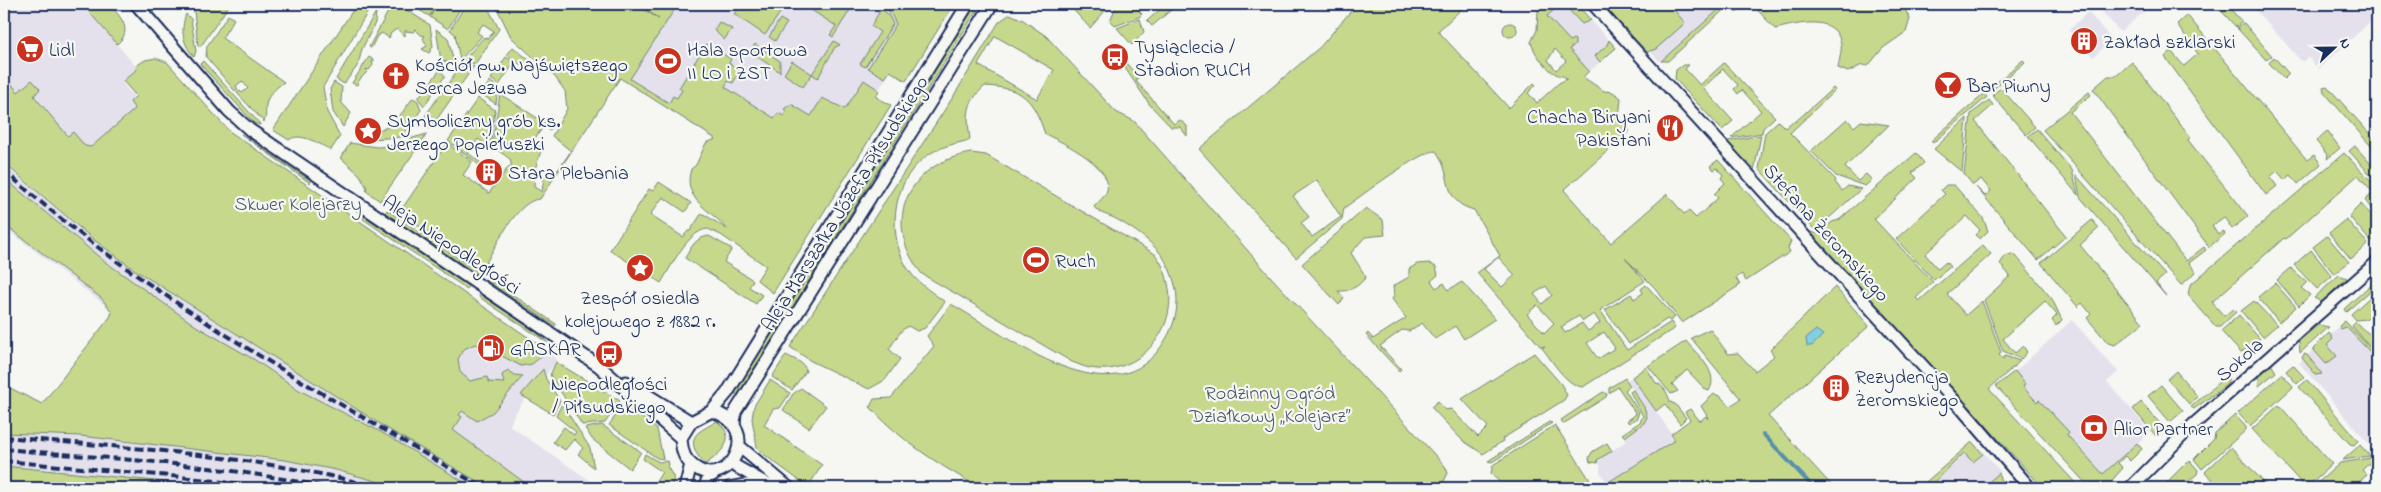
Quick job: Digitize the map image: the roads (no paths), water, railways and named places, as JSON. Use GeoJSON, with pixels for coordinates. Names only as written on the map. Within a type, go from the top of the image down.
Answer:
{"type":"FeatureCollection","features":[{"type":"Feature","properties":{"kind":"street","name":"Aleja Niepodległości"},"geometry":{"type":"LineString","coordinates":[[136,4],[229,111],[250,130],[599,366],[690,422]]}},
{"type":"Feature","properties":{"kind":"street","name":"Aleja Marszałka Józefa Piłsudskiego"},"geometry":{"type":"LineString","coordinates":[[712,411],[727,393],[968,4]]}},
{"type":"Feature","properties":{"kind":"street","name":"Aleja Marszałka Józefa Piłsudskiego"},"geometry":{"type":"LineString","coordinates":[[734,425],[735,412],[992,4]]}},
{"type":"Feature","properties":{"kind":"street","name":"Stefana Żeromskiego"},"geometry":{"type":"LineString","coordinates":[[1593,4],[1950,396],[2030,488]]}},
{"type":"Feature","properties":{"kind":"street","name":"Sokola"},"geometry":{"type":"LineString","coordinates":[[2130,488],[2194,424],[2377,262]]}},
{"type":"Feature","properties":{"kind":"street","name":"Aleja Niepodległości"},"geometry":{"type":"LineString","coordinates":[[599,366],[681,438]]}},
{"type":"Feature","properties":{"kind":"street"},"geometry":{"type":"LineString","coordinates":[[704,488],[709,477],[714,474],[730,463],[736,456],[739,446],[738,432],[734,425],[722,414],[712,411],[690,422],[681,438],[684,457],[691,464],[706,473],[714,474]]}},
{"type":"Feature","properties":{"kind":"street"},"geometry":{"type":"LineString","coordinates":[[739,446],[788,488]]}},
{"type":"Feature","properties":{"kind":"street"},"geometry":{"type":"LineString","coordinates":[[730,463],[774,488]]}},
{"type":"Feature","properties":{"kind":"street"},"geometry":{"type":"LineString","coordinates":[[685,488],[691,464]]}},
{"type":"Feature","properties":{"kind":"street"},"geometry":{"type":"LineString","coordinates":[[729,488],[746,485],[760,488]]}},
{"type":"Feature","properties":{"kind":"water"},"geometry":{"type":"Polygon","coordinates":[[[1816,330],[1823,335],[1812,346],[1807,346],[1806,338],[1816,330]]]}},
{"type":"Feature","properties":{"kind":"waterway"},"geometry":{"type":"LineString","coordinates":[[1763,434],[1814,488]]}},
{"type":"Feature","properties":{"kind":"railway"},"geometry":{"type":"LineString","coordinates":[[4,170],[59,217],[116,260],[235,341],[483,488]]}},
{"type":"Feature","properties":{"kind":"railway"},"geometry":{"type":"LineString","coordinates":[[4,437],[146,449],[240,460],[334,477],[380,488]]}},
{"type":"Feature","properties":{"kind":"railway"},"geometry":{"type":"LineString","coordinates":[[4,449],[207,468],[248,473],[328,488]]}},
{"type":"Feature","properties":{"kind":"railway"},"geometry":{"type":"LineString","coordinates":[[4,461],[181,477],[275,488]]}},
{"type":"Feature","properties":{"kind":"place","name":"Zakład szklarski"},"geometry":{"type":"Point","coordinates":[2084,41]}},
{"type":"Feature","properties":{"kind":"place","name":"Lidl"},"geometry":{"type":"Point","coordinates":[30,49]}},
{"type":"Feature","properties":{"kind":"place","name":"Tysiąclecia / Stadion RUCH"},"geometry":{"type":"Point","coordinates":[1115,57]}},
{"type":"Feature","properties":{"kind":"place","name":"Hala sportowa II LO i ZST"},"geometry":{"type":"Point","coordinates":[668,61]}},
{"type":"Feature","properties":{"kind":"place","name":"Kościół pw. Najświętszego Serca Jezusa"},"geometry":{"type":"Point","coordinates":[396,76]}},
{"type":"Feature","properties":{"kind":"place","name":"Bar Piwny"},"geometry":{"type":"Point","coordinates":[1948,85]}},
{"type":"Feature","properties":{"kind":"place","name":"Chacha Biryani Pakistani"},"geometry":{"type":"Point","coordinates":[1670,128]}},
{"type":"Feature","properties":{"kind":"place","name":"Symboliczny grób ks. Jerzego Popiełuszki"},"geometry":{"type":"Point","coordinates":[368,131]}},
{"type":"Feature","properties":{"kind":"place","name":"Stara Plebania"},"geometry":{"type":"Point","coordinates":[489,172]}},
{"type":"Feature","properties":{"kind":"place","name":"Ruch"},"geometry":{"type":"Point","coordinates":[1036,260]}},
{"type":"Feature","properties":{"kind":"place","name":"Zespół osiedla kolejowego z 1882 r."},"geometry":{"type":"Point","coordinates":[640,268]}},
{"type":"Feature","properties":{"kind":"place","name":"GASKAR"},"geometry":{"type":"Point","coordinates":[491,348]}},
{"type":"Feature","properties":{"kind":"place","name":"Niepodległości / Piłsudskiego"},"geometry":{"type":"Point","coordinates":[609,354]}},
{"type":"Feature","properties":{"kind":"place","name":"Rezydencja Żeromskiego"},"geometry":{"type":"Point","coordinates":[1836,388]}},
{"type":"Feature","properties":{"kind":"place","name":"Alior Partner"},"geometry":{"type":"Point","coordinates":[2094,428]}},
{"type":"Feature","properties":{"kind":"park label","name":"Skwer Kolejarzy"},"geometry":{"type":"Point","coordinates":[298,203]}},
{"type":"Feature","properties":{"kind":"park label","name":"Rodzinny Ogród Działkowy „Kolejarz”"},"geometry":{"type":"Point","coordinates":[1270,404]}}]}
